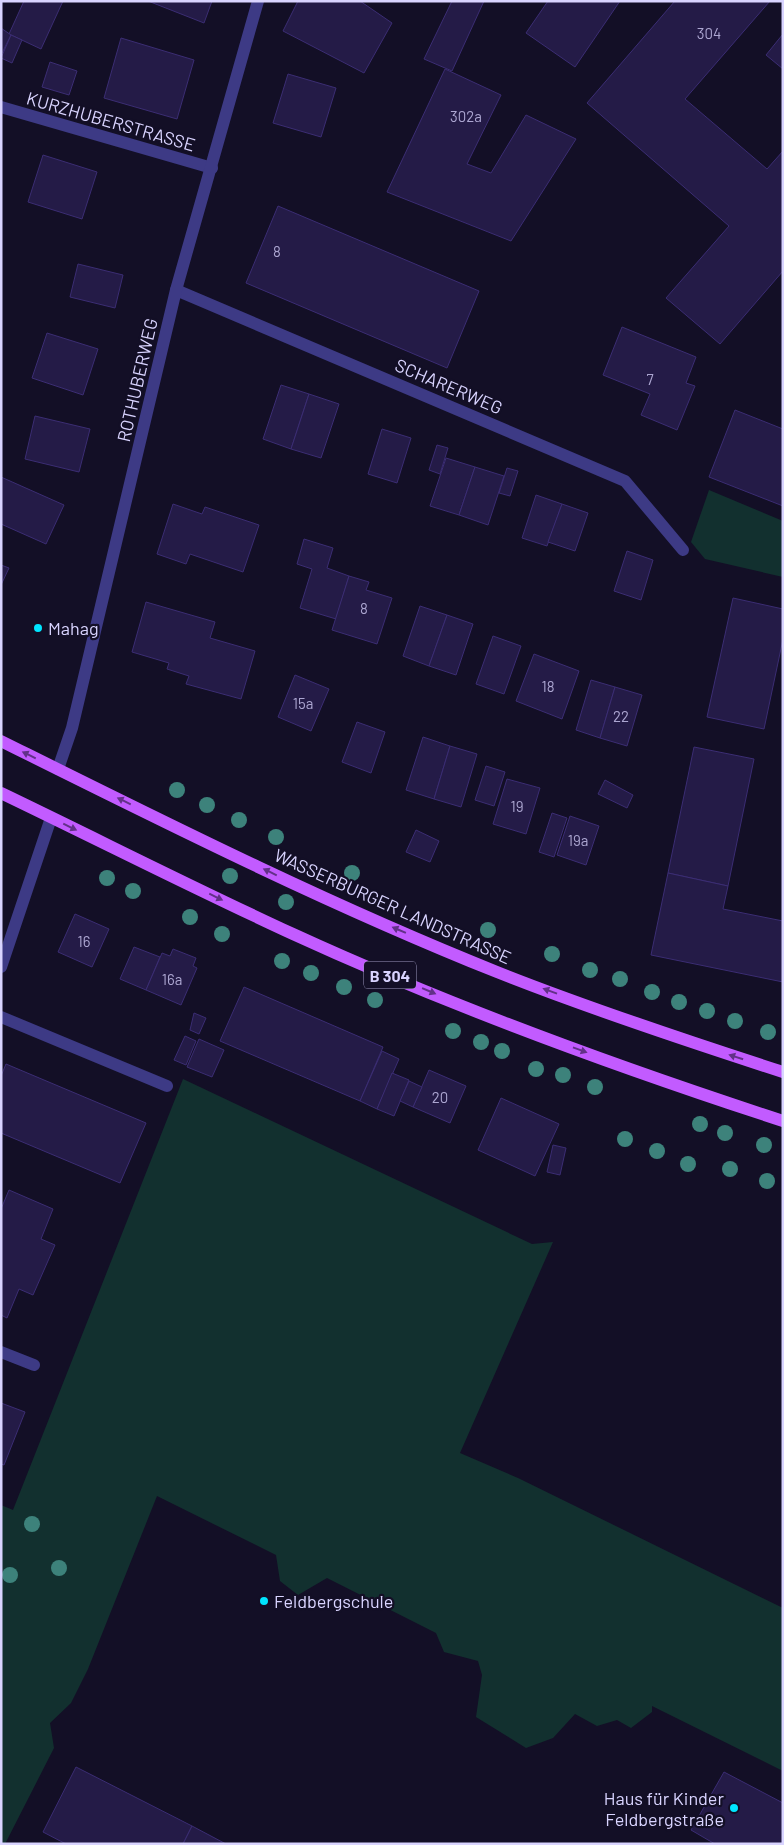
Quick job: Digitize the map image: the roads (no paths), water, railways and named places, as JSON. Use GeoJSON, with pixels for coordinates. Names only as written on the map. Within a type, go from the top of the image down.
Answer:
{"type":"FeatureCollection","features":[{"type":"Feature","properties":{"kind":"main road","name":"WASSERBURGER LANDSTRASSE"},"geometry":{"type":"LineString","coordinates":[[1,741],[314,894],[495,971],[692,1042],[783,1072]]}},
{"type":"Feature","properties":{"kind":"main road","name":"B 304"},"geometry":{"type":"LineString","coordinates":[[1,793],[294,934],[481,1013],[675,1086],[783,1121]]}},
{"type":"Feature","properties":{"kind":"street","name":"ROTHUBERWEG"},"geometry":{"type":"LineString","coordinates":[[58,769],[72,728],[176,290],[258,1]]}},
{"type":"Feature","properties":{"kind":"street","name":"KURZHUBERSTRASSE"},"geometry":{"type":"LineString","coordinates":[[1,107],[212,168]]}},
{"type":"Feature","properties":{"kind":"street","name":"SCHARERWEG"},"geometry":{"type":"LineString","coordinates":[[176,290],[625,480],[683,550]]}},
{"type":"Feature","properties":{"kind":"street"},"geometry":{"type":"LineString","coordinates":[[1,967],[51,818]]}},
{"type":"Feature","properties":{"kind":"street"},"geometry":{"type":"LineString","coordinates":[[1,1017],[167,1086]]}},
{"type":"Feature","properties":{"kind":"street"},"geometry":{"type":"LineString","coordinates":[[1,1352],[34,1365]]}},
{"type":"Feature","properties":{"kind":"place","name":"Mahag"},"geometry":{"type":"Point","coordinates":[38,628]}},
{"type":"Feature","properties":{"kind":"place","name":"Feldbergschule"},"geometry":{"type":"Point","coordinates":[264,1601]}},
{"type":"Feature","properties":{"kind":"place","name":"Haus für Kinder Feldbergstraße"},"geometry":{"type":"Point","coordinates":[734,1808]}}]}
